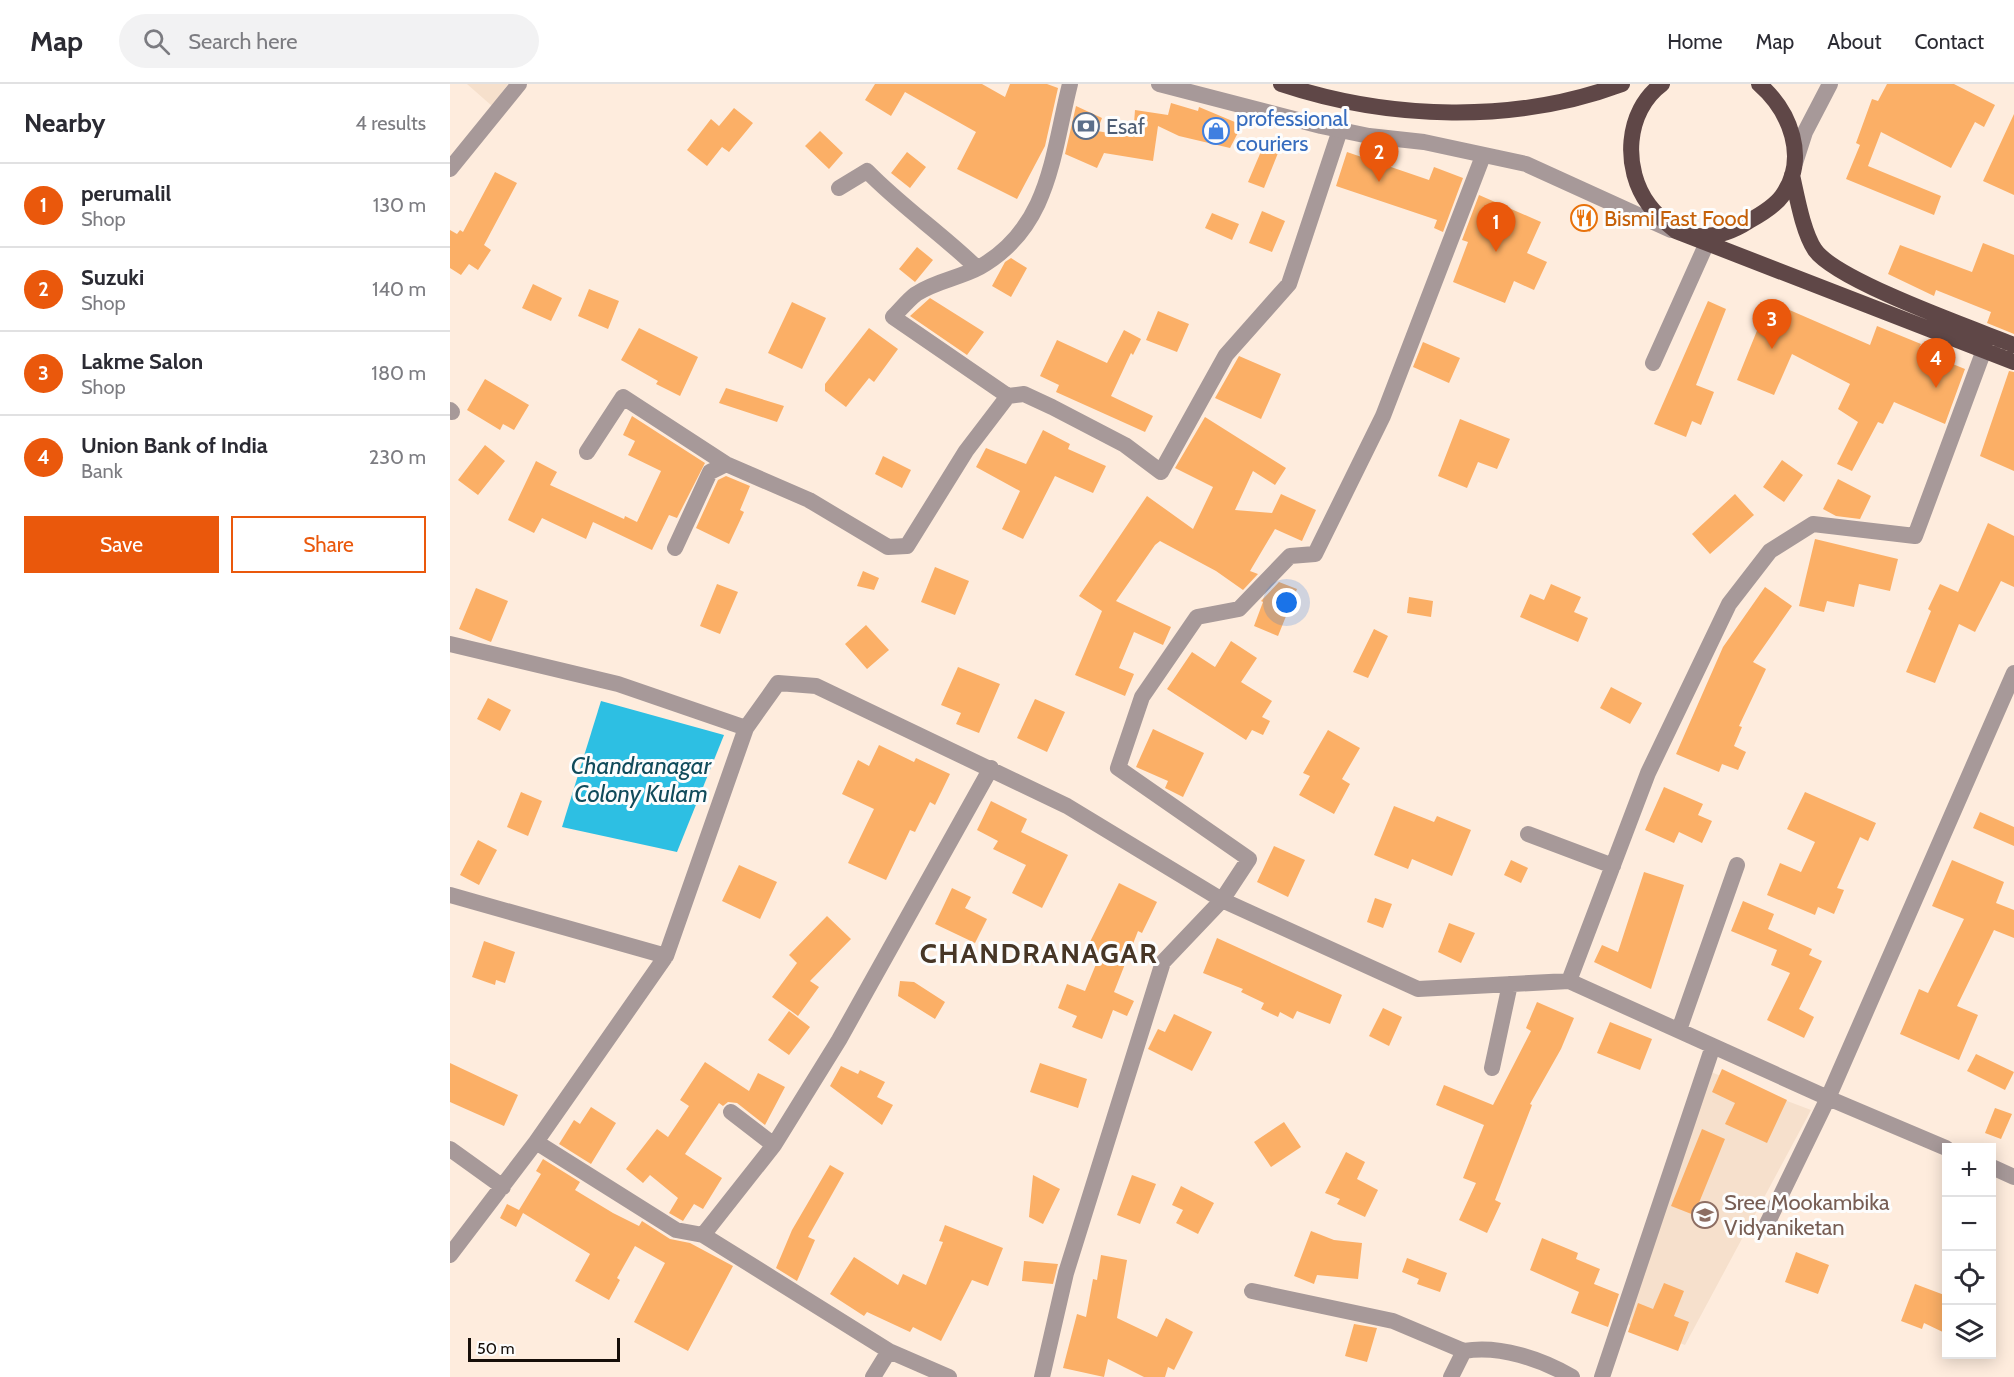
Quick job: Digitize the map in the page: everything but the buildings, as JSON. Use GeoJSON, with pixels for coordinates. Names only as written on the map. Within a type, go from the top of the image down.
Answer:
{"type":"FeatureCollection","features":[{"type":"Feature","properties":{"kind":"highway"},"geometry":{"type":"LineString","coordinates":[[1281,84],[1369,105],[1444,114],[1514,109],[1578,98],[1622,84]]}},
{"type":"Feature","properties":{"kind":"highway"},"geometry":{"type":"LineString","coordinates":[[1662,84],[1650,93],[1635,120],[1631,148],[1634,171],[1648,204],[1676,231],[1706,245],[2014,362]]}},
{"type":"Feature","properties":{"kind":"highway"},"geometry":{"type":"LineString","coordinates":[[1759,84],[1772,95],[1787,118],[1795,143],[1792,175],[1802,215],[1815,250],[1844,273],[2014,345]]}},
{"type":"Feature","properties":{"kind":"highway"},"geometry":{"type":"LineString","coordinates":[[1676,231],[1711,236],[1743,225],[1765,212],[1782,196],[1792,175]]}},
{"type":"Feature","properties":{"kind":"street"},"geometry":{"type":"LineString","coordinates":[[450,169],[519,84]]}},
{"type":"Feature","properties":{"kind":"street"},"geometry":{"type":"LineString","coordinates":[[1070,84],[1045,191],[1031,220],[1008,247],[977,268],[917,294],[893,316],[1008,396],[1024,394],[1052,407],[1125,445],[1161,471],[1226,356],[1289,284],[1340,130]]}},
{"type":"Feature","properties":{"kind":"street"},"geometry":{"type":"LineString","coordinates":[[1159,84],[1340,130],[1369,136],[1424,142],[1526,164],[1676,231]]}},
{"type":"Feature","properties":{"kind":"street"},"geometry":{"type":"LineString","coordinates":[[1792,175],[1805,132],[1830,84]]}},
{"type":"Feature","properties":{"kind":"street"},"geometry":{"type":"LineString","coordinates":[[1042,1377],[1066,1273],[1163,962],[1222,900],[1249,859],[1118,768],[1142,697],[1197,617],[1239,609],[1290,556],[1315,554],[1383,416],[1483,156]]}},
{"type":"Feature","properties":{"kind":"street"},"geometry":{"type":"LineString","coordinates":[[839,188],[867,171],[896,201],[942,234],[977,268]]}},
{"type":"Feature","properties":{"kind":"street"},"geometry":{"type":"LineString","coordinates":[[1653,363],[1706,245]]}},
{"type":"Feature","properties":{"kind":"street"},"geometry":{"type":"LineString","coordinates":[[1569,981],[1648,773],[1729,604],[1770,551],[1813,524],[1915,536],[1984,350]]}},
{"type":"Feature","properties":{"kind":"street"},"geometry":{"type":"LineString","coordinates":[[587,452],[623,397],[726,464],[809,500],[888,547],[907,546],[966,451],[1008,396]]}},
{"type":"Feature","properties":{"kind":"street"},"geometry":{"type":"LineString","coordinates":[[675,548],[710,472],[726,464]]}},
{"type":"Feature","properties":{"kind":"street"},"geometry":{"type":"LineString","coordinates":[[450,644],[618,684],[746,728]]}},
{"type":"Feature","properties":{"kind":"street"},"geometry":{"type":"LineString","coordinates":[[1765,1228],[1828,1098],[2014,673]]}},
{"type":"Feature","properties":{"kind":"street"},"geometry":{"type":"LineString","coordinates":[[450,1255],[536,1143],[666,956],[746,728],[778,683],[816,686],[991,768],[1067,806],[1222,900],[1418,989],[1569,981],[1828,1098],[1942,1146]]}},
{"type":"Feature","properties":{"kind":"street"},"geometry":{"type":"LineString","coordinates":[[703,1235],[774,1145],[839,1040],[991,768]]}},
{"type":"Feature","properties":{"kind":"street"},"geometry":{"type":"LineString","coordinates":[[1528,834],[1613,866]]}},
{"type":"Feature","properties":{"kind":"street"},"geometry":{"type":"LineString","coordinates":[[1679,1030],[1737,865]]}},
{"type":"Feature","properties":{"kind":"street"},"geometry":{"type":"LineString","coordinates":[[450,895],[666,956]]}},
{"type":"Feature","properties":{"kind":"street"},"geometry":{"type":"LineString","coordinates":[[1492,1068],[1510,984]]}},
{"type":"Feature","properties":{"kind":"street"},"geometry":{"type":"LineString","coordinates":[[1602,1377],[1713,1046]]}},
{"type":"Feature","properties":{"kind":"street"},"geometry":{"type":"LineString","coordinates":[[731,1112],[774,1145]]}},
{"type":"Feature","properties":{"kind":"street"},"geometry":{"type":"LineString","coordinates":[[536,1143],[676,1230],[703,1235],[889,1351],[949,1377]]}},
{"type":"Feature","properties":{"kind":"street"},"geometry":{"type":"LineString","coordinates":[[450,1149],[504,1187]]}},
{"type":"Feature","properties":{"kind":"street"},"geometry":{"type":"LineString","coordinates":[[1996,1169],[2014,1177]]}},
{"type":"Feature","properties":{"kind":"street"},"geometry":{"type":"LineString","coordinates":[[1252,1291],[1393,1321],[1464,1352],[1484,1348],[1517,1355],[1556,1368],[1572,1377]]}},
{"type":"Feature","properties":{"kind":"street"},"geometry":{"type":"LineString","coordinates":[[873,1377],[889,1351]]}},
{"type":"Feature","properties":{"kind":"street"},"geometry":{"type":"LineString","coordinates":[[1451,1377],[1464,1352]]}},
{"type":"Feature","properties":{"kind":"shaded area"},"geometry":{"type":"Polygon","coordinates":[[[467,84],[508,84],[492,106],[467,84]]]}},
{"type":"Feature","properties":{"kind":"shaded area","name":"Sree Mookambika Vidyaniketan"},"geometry":{"type":"Polygon","coordinates":[[[1708,1071],[1811,1110],[1685,1345],[1616,1320],[1708,1071]]]}},
{"type":"Feature","properties":{"kind":"water","name":"Chandranagar Colony Kulam"},"geometry":{"type":"Polygon","coordinates":[[[601,701],[724,735],[677,852],[562,827],[601,701]]]}},
{"type":"Feature","properties":{"kind":"place","name":"Esaf"},"geometry":{"type":"Point","coordinates":[1086,126]}},
{"type":"Feature","properties":{"kind":"place","name":"professional couriers"},"geometry":{"type":"Point","coordinates":[1216,131]}},
{"type":"Feature","properties":{"kind":"place","name":"Suzuki"},"geometry":{"type":"Point","coordinates":[1379,182]}},
{"type":"Feature","properties":{"kind":"place","name":"Bismi Fast Food"},"geometry":{"type":"Point","coordinates":[1584,218]}},
{"type":"Feature","properties":{"kind":"place","name":"perumalil"},"geometry":{"type":"Point","coordinates":[1496,252]}},
{"type":"Feature","properties":{"kind":"place","name":"Lakme Salon"},"geometry":{"type":"Point","coordinates":[1772,349]}},
{"type":"Feature","properties":{"kind":"place","name":"Union Bank of India"},"geometry":{"type":"Point","coordinates":[1936,388]}},
{"type":"Feature","properties":{"kind":"place","name":"Sree Mookambika Vidyaniketan"},"geometry":{"type":"Point","coordinates":[1705,1215]}},
{"type":"Feature","properties":{"kind":"district","name":"CHANDRANAGAR"},"geometry":{"type":"Point","coordinates":[1039,953]}}]}
